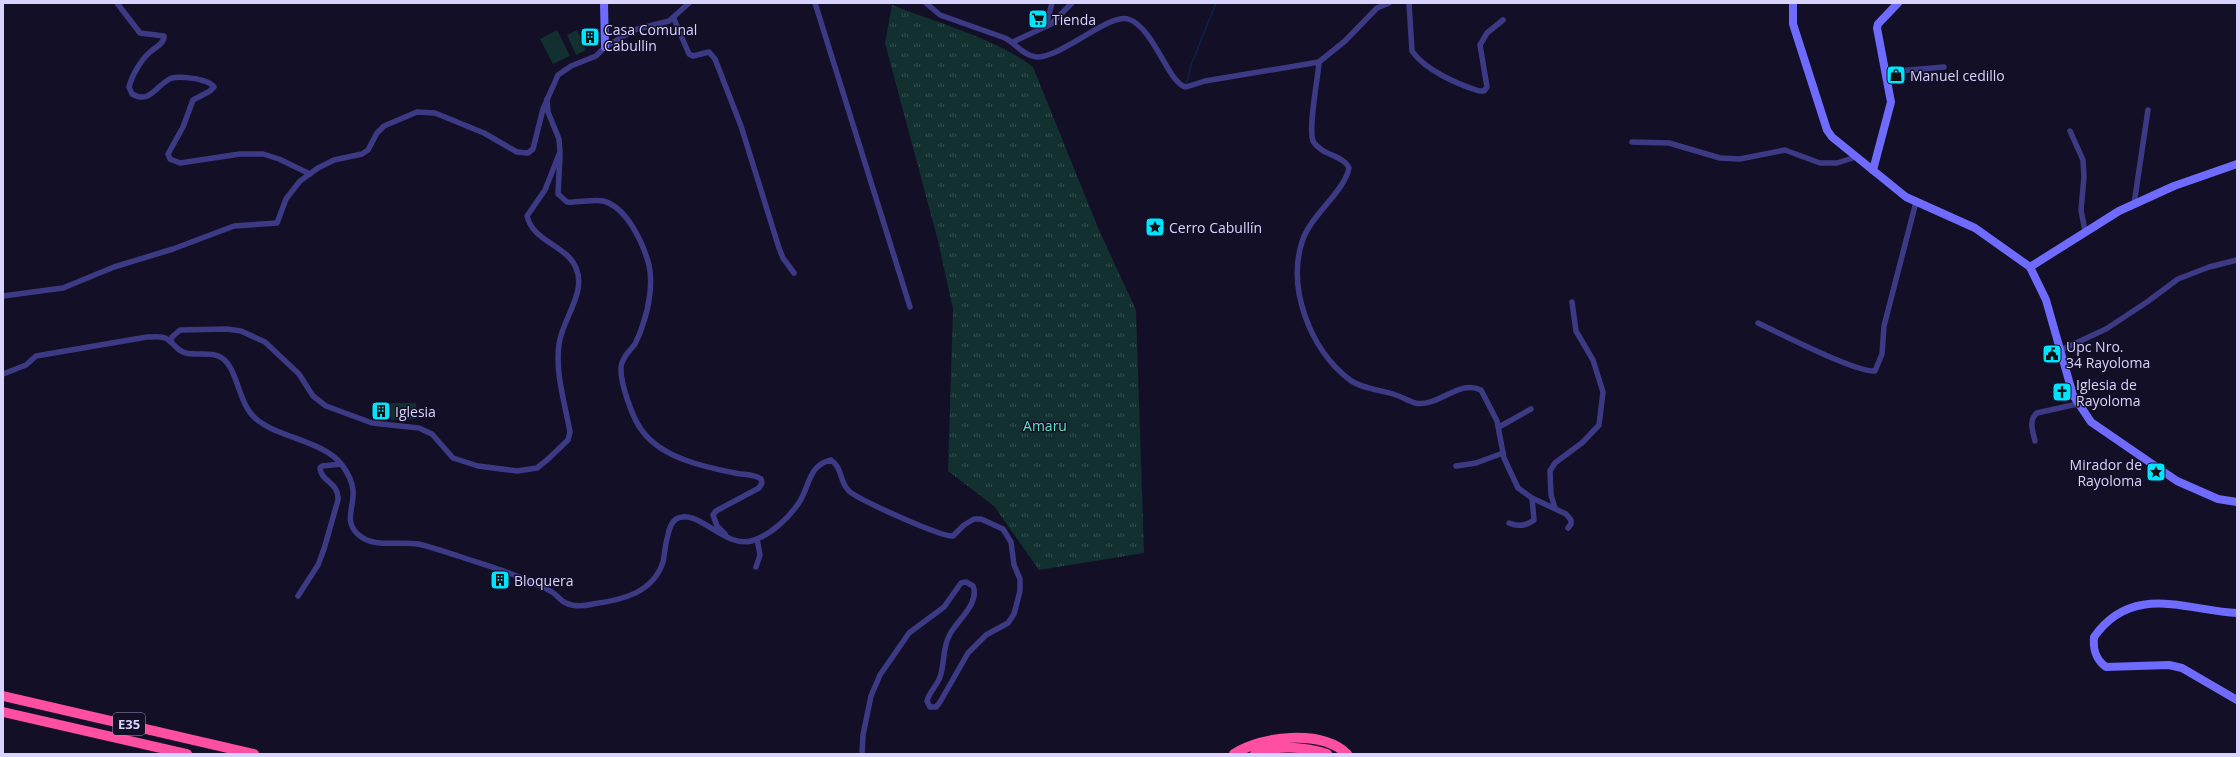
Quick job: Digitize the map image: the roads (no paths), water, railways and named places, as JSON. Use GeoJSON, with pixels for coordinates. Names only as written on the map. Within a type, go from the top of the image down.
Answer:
{"type":"FeatureCollection","features":[{"type":"Feature","properties":{"kind":"highway","name":"E35"},"geometry":{"type":"LineString","coordinates":[[3,696],[254,754]]}},
{"type":"Feature","properties":{"kind":"highway","name":"E35"},"geometry":{"type":"LineString","coordinates":[[3,712],[187,754]]}},
{"type":"Feature","properties":{"kind":"highway"},"geometry":{"type":"LineString","coordinates":[[1234,754],[1257,742],[1282,738],[1319,741],[1338,747],[1347,754]]}},
{"type":"Feature","properties":{"kind":"highway"},"geometry":{"type":"LineString","coordinates":[[1255,754],[1274,749],[1305,750],[1327,754]]}},
{"type":"Feature","properties":{"kind":"street"},"geometry":{"type":"LineString","coordinates":[[117,3],[140,33],[164,36],[163,42],[148,54],[140,64],[129,88],[132,94],[144,98],[148,97],[168,80],[177,77],[206,81],[214,87],[210,91],[193,100],[183,127],[168,154],[170,159],[180,163],[240,154],[263,154],[279,159],[310,174]]}},
{"type":"Feature","properties":{"kind":"street"},"geometry":{"type":"LineString","coordinates":[[604,3],[605,47]]}},
{"type":"Feature","properties":{"kind":"street"},"geometry":{"type":"LineString","coordinates":[[3,296],[63,288],[114,267],[172,249],[234,226],[256,224],[274,225],[277,223],[293,188],[310,174],[334,160],[362,154],[368,150],[377,133],[384,126],[417,112],[435,113],[484,133],[517,152],[528,153],[533,149],[539,121],[558,75],[571,66],[596,56],[605,47],[634,30],[674,19],[689,3]]}},
{"type":"Feature","properties":{"kind":"street"},"geometry":{"type":"LineString","coordinates":[[815,3],[910,307]]}},
{"type":"Feature","properties":{"kind":"street"},"geometry":{"type":"LineString","coordinates":[[926,3],[940,15],[1013,42],[1030,55],[1043,56],[1116,20],[1126,18],[1135,22],[1144,31],[1179,85],[1186,87],[1205,81],[1319,62],[1345,41],[1377,8],[1389,3]]}},
{"type":"Feature","properties":{"kind":"street"},"geometry":{"type":"LineString","coordinates":[[1046,26],[1052,3]]}},
{"type":"Feature","properties":{"kind":"street"},"geometry":{"type":"LineString","coordinates":[[1013,42],[1058,19],[1072,3]]}},
{"type":"Feature","properties":{"kind":"street"},"geometry":{"type":"LineString","coordinates":[[1409,3],[1412,50],[1415,56],[1438,72],[1479,91],[1484,91],[1487,87],[1480,45],[1487,33],[1503,20]]}},
{"type":"Feature","properties":{"kind":"street"},"geometry":{"type":"LineString","coordinates":[[1793,3],[1793,24],[1827,130],[1832,136],[1906,197],[1975,228],[2030,267],[2046,300],[2077,404],[2091,422],[2177,481],[2218,499],[2237,502]]}},
{"type":"Feature","properties":{"kind":"street"},"geometry":{"type":"LineString","coordinates":[[1873,170],[1891,102],[1877,28],[1878,24],[1898,3]]}},
{"type":"Feature","properties":{"kind":"street"},"geometry":{"type":"LineString","coordinates":[[674,19],[689,54],[694,56],[709,52],[715,60],[740,126],[779,248],[783,258],[794,273]]}},
{"type":"Feature","properties":{"kind":"street"},"geometry":{"type":"LineString","coordinates":[[1319,62],[1312,124],[1313,141],[1317,147],[1344,161],[1349,168],[1342,184],[1312,221],[1303,239],[1298,272],[1302,306],[1308,325],[1322,350],[1351,381],[1417,403],[1431,400],[1468,386],[1476,387],[1482,390],[1499,427],[1503,453],[1512,479],[1518,488],[1532,498],[1555,508],[1571,520],[1571,524],[1568,528]]}},
{"type":"Feature","properties":{"kind":"street"},"geometry":{"type":"LineString","coordinates":[[1886,72],[1944,67]]}},
{"type":"Feature","properties":{"kind":"street"},"geometry":{"type":"LineString","coordinates":[[547,99],[548,112],[559,139],[560,152],[558,194],[567,202],[603,201],[620,209],[630,221],[649,265],[650,282],[647,313],[635,343],[624,357],[621,367],[628,398],[636,422],[643,432],[655,444],[672,456],[735,473],[757,476],[761,479],[762,483],[759,488],[723,505],[713,515],[717,526],[730,540]]}},
{"type":"Feature","properties":{"kind":"street"},"geometry":{"type":"LineString","coordinates":[[2134,204],[2148,110]]}},
{"type":"Feature","properties":{"kind":"street"},"geometry":{"type":"LineString","coordinates":[[2070,131],[2083,160],[2084,177],[2081,210],[2085,231]]}},
{"type":"Feature","properties":{"kind":"street"},"geometry":{"type":"LineString","coordinates":[[1632,142],[1668,143],[1720,158],[1740,158],[1785,150],[1820,162],[1837,163],[1856,157]]}},
{"type":"Feature","properties":{"kind":"street"},"geometry":{"type":"LineString","coordinates":[[171,342],[172,337],[180,330],[214,328],[241,331],[265,342],[299,374],[313,396],[326,406],[372,423],[419,428],[432,434],[445,451],[462,462],[508,470],[526,471],[537,468],[568,440],[570,432],[558,362],[559,343],[564,322],[575,299],[578,283],[577,269],[570,257],[536,233],[529,223],[527,216],[545,190],[560,152]]}},
{"type":"Feature","properties":{"kind":"street"},"geometry":{"type":"LineString","coordinates":[[2030,267],[2085,231],[2134,204],[2174,186],[2237,164]]}},
{"type":"Feature","properties":{"kind":"street"},"geometry":{"type":"LineString","coordinates":[[1758,323],[1816,351],[1875,371],[1882,354],[1884,326],[1916,202]]}},
{"type":"Feature","properties":{"kind":"street"},"geometry":{"type":"LineString","coordinates":[[2060,350],[2106,329],[2147,302],[2178,279],[2209,267],[2236,262]]}},
{"type":"Feature","properties":{"kind":"street"},"geometry":{"type":"LineString","coordinates":[[1555,508],[1551,495],[1550,471],[1555,463],[1583,442],[1599,425],[1603,392],[1593,360],[1576,331],[1572,302]]}},
{"type":"Feature","properties":{"kind":"street"},"geometry":{"type":"LineString","coordinates":[[3,374],[26,365],[36,356],[47,353],[147,337],[163,337],[171,342],[179,351],[184,353],[212,355],[222,358],[229,364],[249,412],[256,419],[264,425],[296,437],[341,464],[351,479],[354,493],[349,517],[350,523],[362,538],[374,541],[418,544],[506,572],[549,590],[565,603],[572,605],[593,604],[634,595],[642,591],[659,570],[663,561],[669,532],[673,521],[679,518],[690,517],[730,540],[741,543],[757,539],[774,528],[792,511],[800,500],[810,474],[821,464],[831,460],[840,468],[841,476],[851,492],[864,500],[936,532],[953,536],[964,525],[974,519],[981,519],[1003,528],[1009,536],[1014,565],[1020,579],[1018,604],[1014,614],[1008,623],[986,635],[968,653],[940,702],[936,707],[930,707],[927,701],[941,676],[944,649],[950,633],[968,610],[973,594],[973,586],[966,582],[961,583],[944,607],[909,633],[878,679],[871,696],[863,735],[862,754]]}},
{"type":"Feature","properties":{"kind":"street"},"geometry":{"type":"LineString","coordinates":[[2035,441],[2032,421],[2033,416],[2037,413],[2077,404]]}},
{"type":"Feature","properties":{"kind":"street"},"geometry":{"type":"LineString","coordinates":[[1499,427],[1531,409]]}},
{"type":"Feature","properties":{"kind":"street"},"geometry":{"type":"LineString","coordinates":[[1456,466],[1476,463],[1503,453]]}},
{"type":"Feature","properties":{"kind":"street"},"geometry":{"type":"LineString","coordinates":[[298,596],[318,564],[324,549],[338,500],[338,494],[335,486],[323,476],[320,468],[322,466],[341,464]]}},
{"type":"Feature","properties":{"kind":"street"},"geometry":{"type":"LineString","coordinates":[[1509,523],[1520,526],[1534,520],[1532,498]]}},
{"type":"Feature","properties":{"kind":"street"},"geometry":{"type":"LineString","coordinates":[[756,567],[760,555],[757,539]]}},
{"type":"Feature","properties":{"kind":"street"},"geometry":{"type":"LineString","coordinates":[[2237,613],[2160,602],[2138,605],[2121,612],[2105,624],[2094,637],[2094,645],[2096,655],[2106,667],[2169,665],[2182,668],[2237,700]]}},
{"type":"Feature","properties":{"kind":"waterway"},"geometry":{"type":"LineString","coordinates":[[1186,85],[1191,65],[1216,3]]}},
{"type":"Feature","properties":{"kind":"place","name":"Tienda"},"geometry":{"type":"Point","coordinates":[1038,19]}},
{"type":"Feature","properties":{"kind":"place","name":"Casa Comunal Cabullin"},"geometry":{"type":"Point","coordinates":[590,37]}},
{"type":"Feature","properties":{"kind":"place","name":"Manuel cedillo"},"geometry":{"type":"Point","coordinates":[1896,75]}},
{"type":"Feature","properties":{"kind":"place","name":"Cerro Cabullín"},"geometry":{"type":"Point","coordinates":[1155,227]}},
{"type":"Feature","properties":{"kind":"place","name":"Upc Nro. 34 Rayoloma"},"geometry":{"type":"Point","coordinates":[2052,354]}},
{"type":"Feature","properties":{"kind":"place","name":"Iglesia de Rayoloma"},"geometry":{"type":"Point","coordinates":[2062,392]}},
{"type":"Feature","properties":{"kind":"place","name":"Iglesia"},"geometry":{"type":"Point","coordinates":[381,411]}},
{"type":"Feature","properties":{"kind":"place","name":"Mirador de Rayoloma"},"geometry":{"type":"Point","coordinates":[2156,472]}},
{"type":"Feature","properties":{"kind":"place","name":"Bloquera"},"geometry":{"type":"Point","coordinates":[500,580]}},
{"type":"Feature","properties":{"kind":"park label","name":"Amaru"},"geometry":{"type":"Point","coordinates":[1045,425]}}]}
